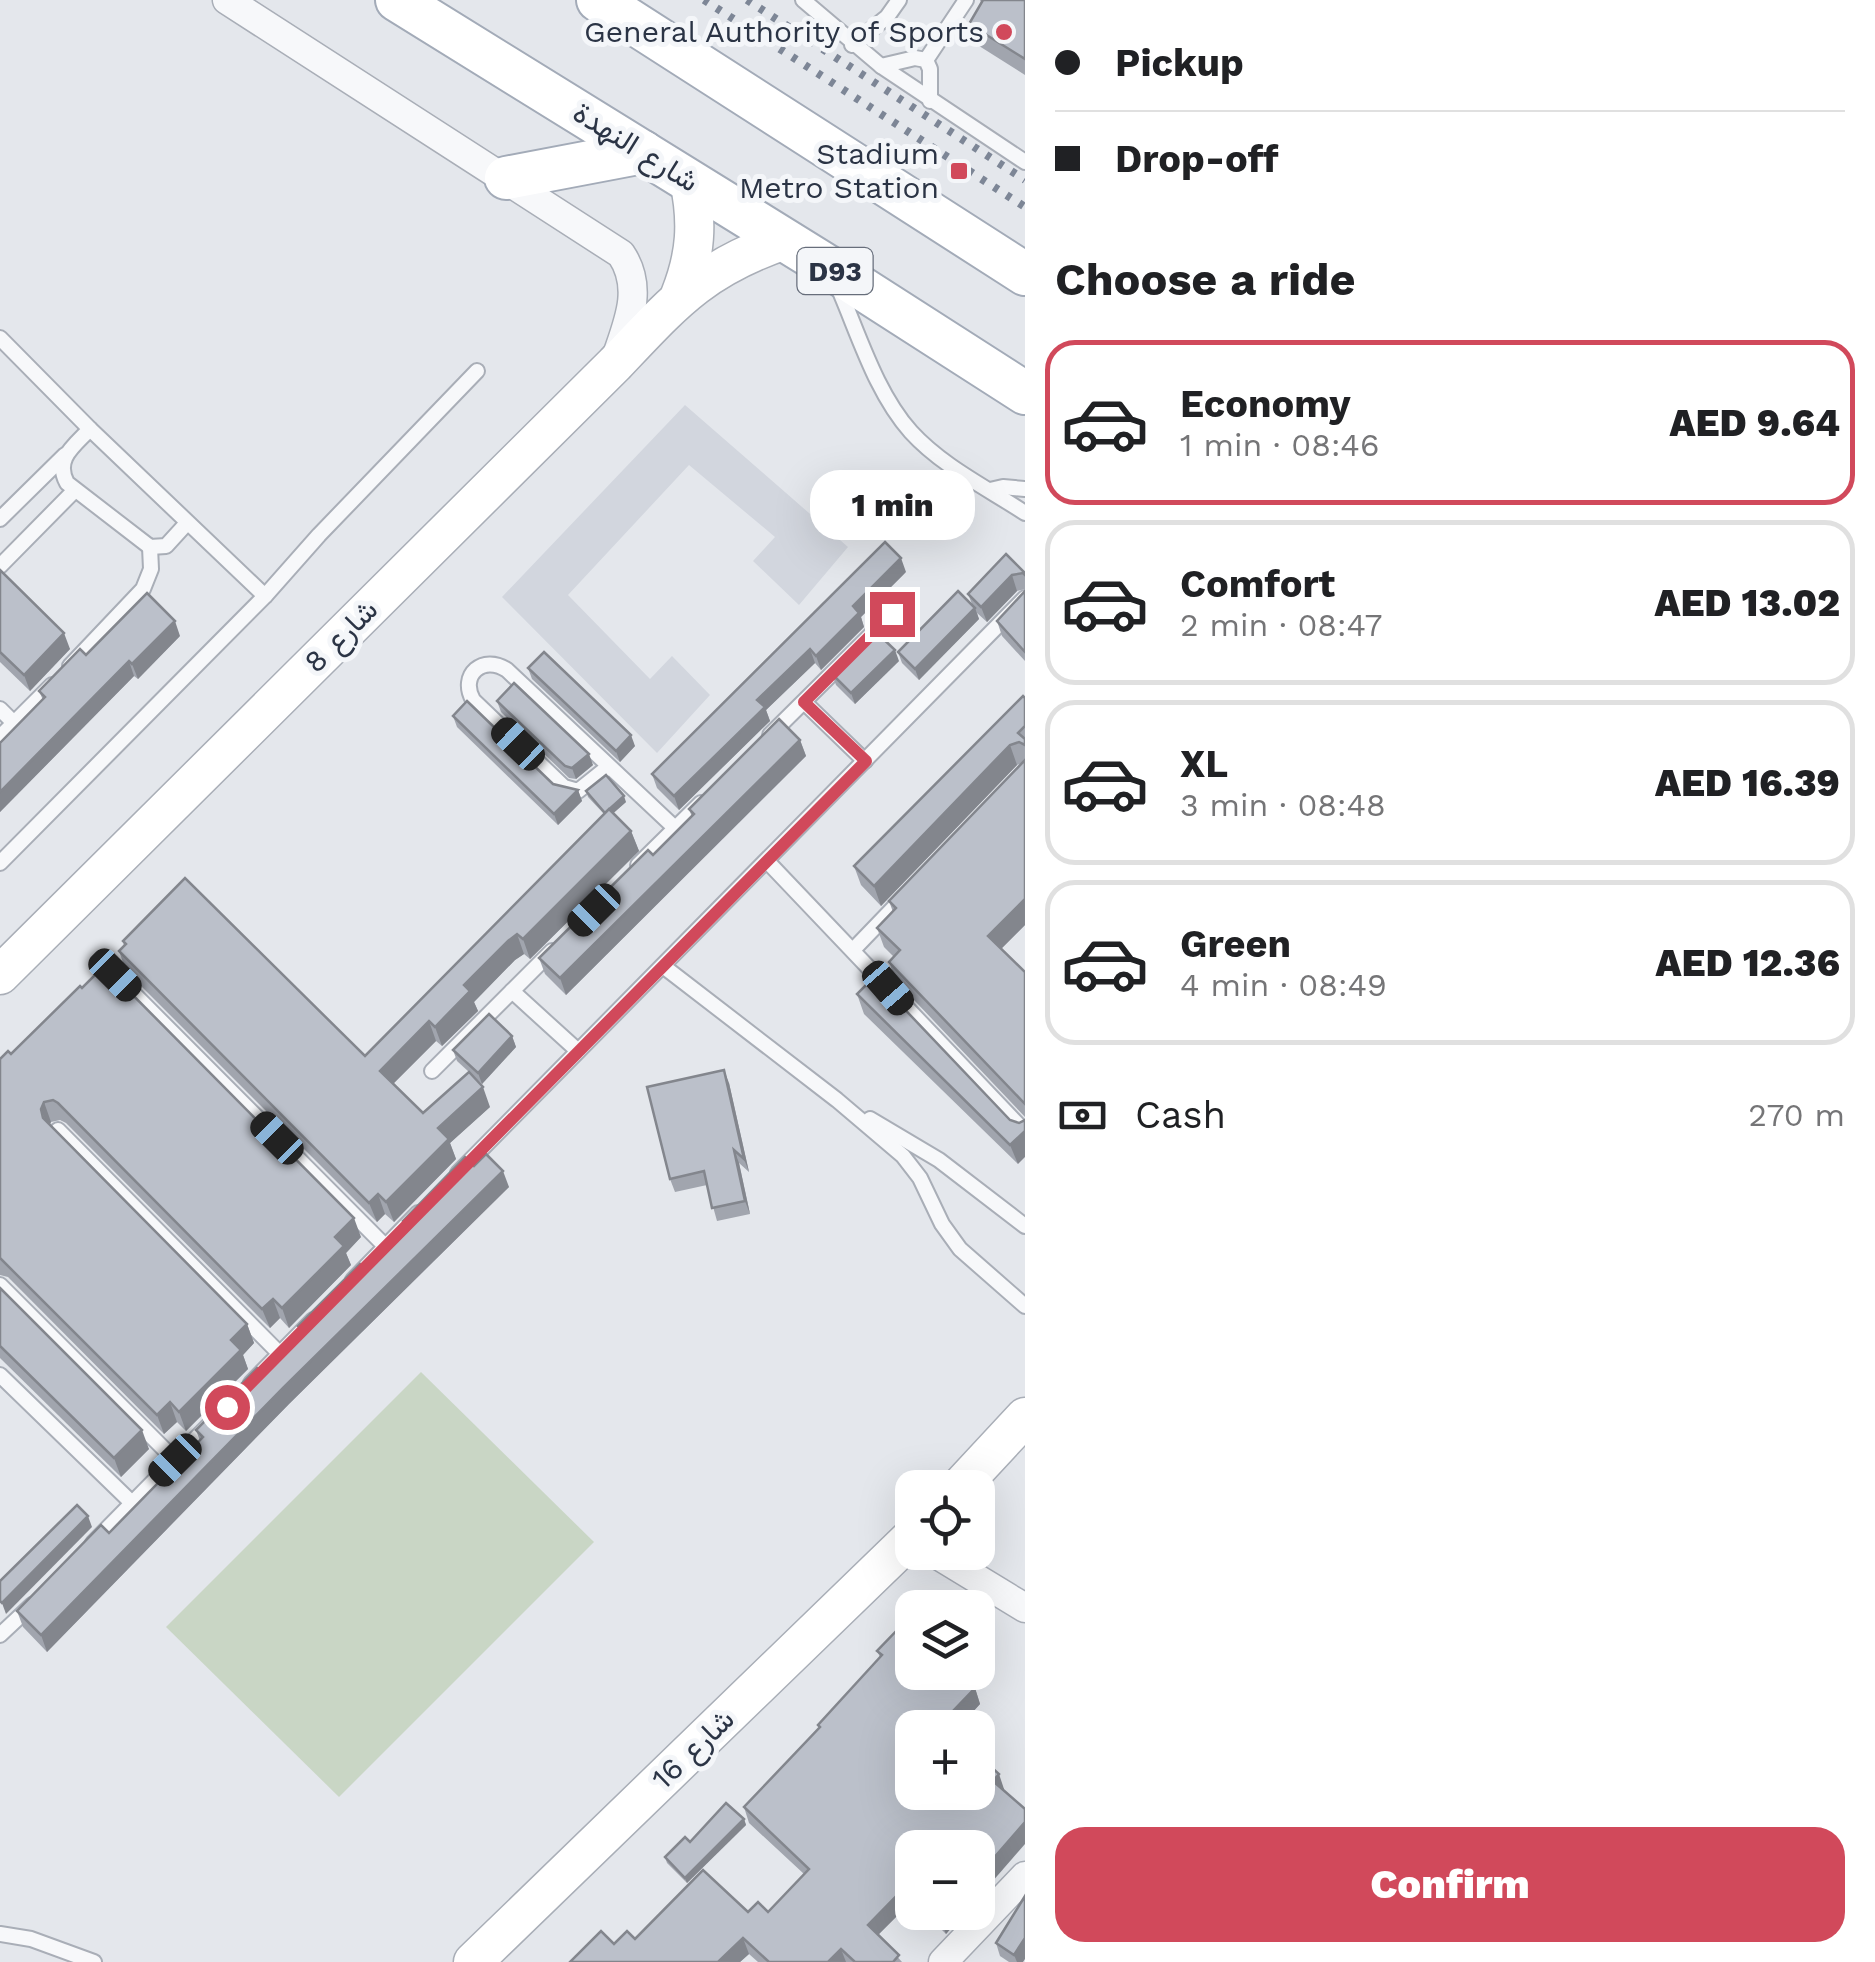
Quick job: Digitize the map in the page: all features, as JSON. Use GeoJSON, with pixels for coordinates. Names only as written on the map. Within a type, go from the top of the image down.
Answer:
{"type":"FeatureCollection","features":[{"type":"Feature","properties":{"kind":"main road","name":"شارع النهدة"},"geometry":{"type":"LineString","coordinates":[[397,0],[1025,393]]}},
{"type":"Feature","properties":{"kind":"main road"},"geometry":{"type":"LineString","coordinates":[[598,0],[1025,274]]}},
{"type":"Feature","properties":{"kind":"main road"},"geometry":{"type":"LineString","coordinates":[[506,178],[642,152]]}},
{"type":"Feature","properties":{"kind":"street"},"geometry":{"type":"LineString","coordinates":[[227,0],[609,245],[630,266],[634,296],[614,364]]}},
{"type":"Feature","properties":{"kind":"street","name":"شارع 8"},"geometry":{"type":"LineString","coordinates":[[680,295],[691,268],[696,238],[689,180]]}},
{"type":"Feature","properties":{"kind":"street","name":"شارع 8"},"geometry":{"type":"LineString","coordinates":[[0,974],[680,295],[729,262],[785,240]]}},
{"type":"Feature","properties":{"kind":"street"},"geometry":{"type":"LineString","coordinates":[[975,1470],[1025,1417]]}},
{"type":"Feature","properties":{"kind":"street","name":"شارع 16"},"geometry":{"type":"LineString","coordinates":[[473,1962],[895,1554]]}},
{"type":"Feature","properties":{"kind":"street"},"geometry":{"type":"LineString","coordinates":[[963,1570],[1025,1608]]}},
{"type":"Feature","properties":{"kind":"street"},"geometry":{"type":"LineString","coordinates":[[983,1570],[999,1591]]}},
{"type":"Feature","properties":{"kind":"street"},"geometry":{"type":"LineString","coordinates":[[943,1962],[1025,1876]]}},
{"type":"Feature","properties":{"kind":"lane"},"geometry":{"type":"LineString","coordinates":[[804,0],[880,66],[1025,162]]}},
{"type":"Feature","properties":{"kind":"lane"},"geometry":{"type":"LineString","coordinates":[[852,45],[887,17],[899,0]]}},
{"type":"Feature","properties":{"kind":"lane"},"geometry":{"type":"LineString","coordinates":[[926,60],[966,0]]}},
{"type":"Feature","properties":{"kind":"lane"},"geometry":{"type":"LineString","coordinates":[[880,66],[915,58],[926,60]]}},
{"type":"Feature","properties":{"kind":"lane"},"geometry":{"type":"LineString","coordinates":[[926,60],[930,69],[930,101]]}},
{"type":"Feature","properties":{"kind":"lane"},"geometry":{"type":"LineString","coordinates":[[830,268],[899,417],[922,443],[1025,513]]}},
{"type":"Feature","properties":{"kind":"lane"},"geometry":{"type":"LineString","coordinates":[[0,338],[265,596]]}},
{"type":"Feature","properties":{"kind":"lane"},"geometry":{"type":"LineString","coordinates":[[0,863],[265,596],[477,371]]}},
{"type":"Feature","properties":{"kind":"lane"},"geometry":{"type":"LineString","coordinates":[[0,520],[90,429]]}},
{"type":"Feature","properties":{"kind":"lane"},"geometry":{"type":"LineString","coordinates":[[66,455],[62,473],[74,490],[150,548],[166,546],[187,522]]}},
{"type":"Feature","properties":{"kind":"lane"},"geometry":{"type":"LineString","coordinates":[[0,566],[74,490]]}},
{"type":"Feature","properties":{"kind":"lane"},"geometry":{"type":"LineString","coordinates":[[990,490],[1025,490]]}},
{"type":"Feature","properties":{"kind":"lane"},"geometry":{"type":"LineString","coordinates":[[0,736],[143,589],[151,569],[150,548]]}},
{"type":"Feature","properties":{"kind":"lane"},"geometry":{"type":"LineString","coordinates":[[440,1191],[1025,598]]}},
{"type":"Feature","properties":{"kind":"lane"},"geometry":{"type":"LineString","coordinates":[[752,752],[892,614]]}},
{"type":"Feature","properties":{"kind":"lane"},"geometry":{"type":"LineString","coordinates":[[608,767],[578,791],[564,787],[473,700],[468,686],[472,672],[485,664],[500,665],[676,828]]}},
{"type":"Feature","properties":{"kind":"lane"},"geometry":{"type":"LineString","coordinates":[[804,702],[866,761]]}},
{"type":"Feature","properties":{"kind":"lane"},"geometry":{"type":"LineString","coordinates":[[0,709],[14,723]]}},
{"type":"Feature","properties":{"kind":"lane"},"geometry":{"type":"LineString","coordinates":[[621,882],[714,790]]}},
{"type":"Feature","properties":{"kind":"lane"},"geometry":{"type":"LineString","coordinates":[[767,860],[1025,1132]]}},
{"type":"Feature","properties":{"kind":"lane"},"geometry":{"type":"LineString","coordinates":[[852,950],[919,882]]}},
{"type":"Feature","properties":{"kind":"lane"},"geometry":{"type":"LineString","coordinates":[[432,1071],[566,937]]}},
{"type":"Feature","properties":{"kind":"lane"},"geometry":{"type":"LineString","coordinates":[[663,966],[837,1100],[913,1166],[942,1224],[960,1249],[1025,1306]]}},
{"type":"Feature","properties":{"kind":"lane"},"geometry":{"type":"LineString","coordinates":[[115,975],[386,1246]]}},
{"type":"Feature","properties":{"kind":"lane"},"geometry":{"type":"LineString","coordinates":[[512,992],[578,1051]]}},
{"type":"Feature","properties":{"kind":"lane"},"geometry":{"type":"LineString","coordinates":[[837,1100],[927,1152],[1025,1226]]}},
{"type":"Feature","properties":{"kind":"lane"},"geometry":{"type":"LineString","coordinates":[[58,1130],[280,1354]]}},
{"type":"Feature","properties":{"kind":"lane"},"geometry":{"type":"LineString","coordinates":[[346,1287],[427,1205]]}},
{"type":"Feature","properties":{"kind":"lane"},"geometry":{"type":"LineString","coordinates":[[0,1284],[175,1460]]}},
{"type":"Feature","properties":{"kind":"lane"},"geometry":{"type":"LineString","coordinates":[[240,1394],[319,1314]]}},
{"type":"Feature","properties":{"kind":"lane"},"geometry":{"type":"LineString","coordinates":[[0,1375],[132,1504]]}},
{"type":"Feature","properties":{"kind":"lane"},"geometry":{"type":"LineString","coordinates":[[78,1558],[227,1407]]}},
{"type":"Feature","properties":{"kind":"lane"},"geometry":{"type":"LineString","coordinates":[[0,1636],[37,1599]]}},
{"type":"Feature","properties":{"kind":"lane"},"geometry":{"type":"LineString","coordinates":[[0,1934],[31,1939],[94,1962]]}},
{"type":"Feature","properties":{"kind":"shaded area"},"geometry":{"type":"Polygon","coordinates":[[[685,405],[848,547],[799,605],[753,561],[775,537],[689,465],[568,595],[650,679],[672,656],[710,695],[657,753],[502,597],[685,405]]]}},
{"type":"Feature","properties":{"kind":"green space"},"geometry":{"type":"Polygon","coordinates":[[[421,1372],[594,1542],[339,1797],[166,1627],[421,1372]]]}},
{"type":"Feature","properties":{"kind":"building","name":"General Authority of Sports"},"geometry":{"type":"Polygon","coordinates":[[[983,0],[1025,0],[1025,59],[969,24],[983,0]]]}},
{"type":"Feature","properties":{"kind":"building"},"geometry":{"type":"Polygon","coordinates":[[[885,542],[901,558],[853,606],[859,613],[816,656],[810,649],[757,700],[765,707],[674,796],[652,774],[885,542]]]}},
{"type":"Feature","properties":{"kind":"building"},"geometry":{"type":"Polygon","coordinates":[[[1006,554],[1025,575],[1012,575],[981,607],[968,594],[1006,554]]]}},
{"type":"Feature","properties":{"kind":"building"},"geometry":{"type":"Polygon","coordinates":[[[0,570],[64,633],[24,675],[0,652],[0,570]]]}},
{"type":"Feature","properties":{"kind":"building"},"geometry":{"type":"Polygon","coordinates":[[[958,591],[975,608],[915,669],[898,652],[958,591]]]}},
{"type":"Feature","properties":{"kind":"building"},"geometry":{"type":"Polygon","coordinates":[[[1025,591],[1025,652],[997,621],[1025,591]]]}},
{"type":"Feature","properties":{"kind":"building"},"geometry":{"type":"Polygon","coordinates":[[[147,593],[175,621],[132,664],[129,661],[0,792],[0,743],[45,697],[39,691],[80,649],[86,655],[147,593]]]}},
{"type":"Feature","properties":{"kind":"building"},"geometry":{"type":"Polygon","coordinates":[[[875,631],[895,650],[851,693],[832,674],[875,631]]]}},
{"type":"Feature","properties":{"kind":"building"},"geometry":{"type":"Polygon","coordinates":[[[544,652],[631,735],[616,751],[528,668],[544,652]]]}},
{"type":"Feature","properties":{"kind":"building"},"geometry":{"type":"Polygon","coordinates":[[[514,683],[589,754],[572,768],[565,766],[497,701],[514,683]]]}},
{"type":"Feature","properties":{"kind":"building"},"geometry":{"type":"Polygon","coordinates":[[[1023,696],[1025,726],[1018,733],[1025,739],[1025,745],[1010,745],[874,886],[854,866],[1023,696]]]}},
{"type":"Feature","properties":{"kind":"building"},"geometry":{"type":"Polygon","coordinates":[[[467,701],[553,784],[578,790],[554,814],[453,716],[467,701]]]}},
{"type":"Feature","properties":{"kind":"building"},"geometry":{"type":"Polygon","coordinates":[[[779,719],[800,740],[560,978],[539,958],[648,850],[653,855],[694,814],[689,809],[779,719]]]}},
{"type":"Feature","properties":{"kind":"building"},"geometry":{"type":"Polygon","coordinates":[[[1025,760],[1025,899],[988,936],[1025,972],[1025,1104],[889,962],[900,950],[877,928],[896,908],[889,901],[1025,760]]]}},
{"type":"Feature","properties":{"kind":"building"},"geometry":{"type":"Polygon","coordinates":[[[606,775],[624,796],[605,813],[586,791],[606,775]]]}},
{"type":"Feature","properties":{"kind":"building"},"geometry":{"type":"Polygon","coordinates":[[[609,809],[631,831],[523,939],[517,934],[508,941],[464,985],[470,991],[435,1027],[429,1021],[380,1071],[423,1113],[469,1072],[483,1087],[438,1128],[449,1139],[386,1202],[378,1194],[369,1203],[119,951],[126,944],[123,941],[185,878],[365,1056],[609,809]]]}},
{"type":"Feature","properties":{"kind":"building"},"geometry":{"type":"Polygon","coordinates":[[[104,966],[354,1218],[335,1237],[344,1246],[282,1308],[273,1299],[262,1309],[58,1103],[44,1102],[43,1118],[247,1324],[231,1340],[241,1350],[179,1412],[170,1402],[157,1415],[0,1258],[0,1059],[8,1051],[11,1054],[104,966]]]}},
{"type":"Feature","properties":{"kind":"building"},"geometry":{"type":"Polygon","coordinates":[[[874,977],[1010,1120],[1025,1120],[1025,1131],[1010,1145],[857,994],[874,977]]]}},
{"type":"Feature","properties":{"kind":"building"},"geometry":{"type":"Polygon","coordinates":[[[489,1014],[512,1036],[478,1073],[453,1050],[489,1014]]]}},
{"type":"Feature","properties":{"kind":"building"},"geometry":{"type":"Polygon","coordinates":[[[724,1070],[744,1159],[734,1150],[745,1201],[712,1208],[704,1171],[670,1179],[647,1087],[724,1070]]]}},
{"type":"Feature","properties":{"kind":"building"},"geometry":{"type":"Polygon","coordinates":[[[486,1154],[503,1171],[41,1635],[17,1611],[101,1525],[109,1533],[203,1437],[196,1430],[257,1368],[263,1374],[305,1333],[298,1326],[360,1264],[367,1271],[410,1228],[403,1221],[465,1157],[474,1166],[486,1154]]]}},
{"type":"Feature","properties":{"kind":"building"},"geometry":{"type":"Polygon","coordinates":[[[0,1288],[142,1430],[114,1458],[0,1346],[0,1288]]]}},
{"type":"Feature","properties":{"kind":"building"},"geometry":{"type":"Polygon","coordinates":[[[77,1505],[88,1516],[2,1603],[0,1581],[77,1505]]]}},
{"type":"Feature","properties":{"kind":"building"},"geometry":{"type":"Polygon","coordinates":[[[895,1632],[895,1690],[973,1690],[954,1710],[895,1710],[895,1810],[995,1810],[995,1783],[1025,1809],[1025,1822],[995,1856],[995,1830],[895,1830],[895,1897],[868,1925],[899,1955],[893,1962],[855,1962],[841,1949],[828,1962],[769,1962],[743,1938],[718,1962],[570,1962],[601,1931],[614,1944],[627,1931],[635,1939],[703,1870],[748,1912],[758,1902],[768,1912],[809,1869],[744,1807],[882,1655],[877,1651],[895,1632]]]}},
{"type":"Feature","properties":{"kind":"building"},"geometry":{"type":"Polygon","coordinates":[[[726,1803],[744,1819],[685,1878],[665,1857],[685,1837],[690,1842],[726,1803]]]}},
{"type":"Feature","properties":{"kind":"building"},"geometry":{"type":"Polygon","coordinates":[[[1025,1896],[1025,1938],[1014,1955],[996,1943],[1025,1896]]]}},
{"type":"Feature","properties":{"kind":"railway"},"geometry":{"type":"LineString","coordinates":[[704,0],[1025,207]]}},
{"type":"Feature","properties":{"kind":"railway"},"geometry":{"type":"LineString","coordinates":[[747,0],[1025,180]]}},
{"type":"Feature","properties":{"kind":"place","name":"General Authority of Sports"},"geometry":{"type":"Point","coordinates":[1004,32]}},
{"type":"Feature","properties":{"kind":"place","name":"Stadium Metro Station"},"geometry":{"type":"Point","coordinates":[959,171]}},
{"type":"Feature","properties":{"kind":"route"},"geometry":{"type":"LineString","coordinates":[[227,1407],[866,761],[804,702],[892,614]]}}]}
